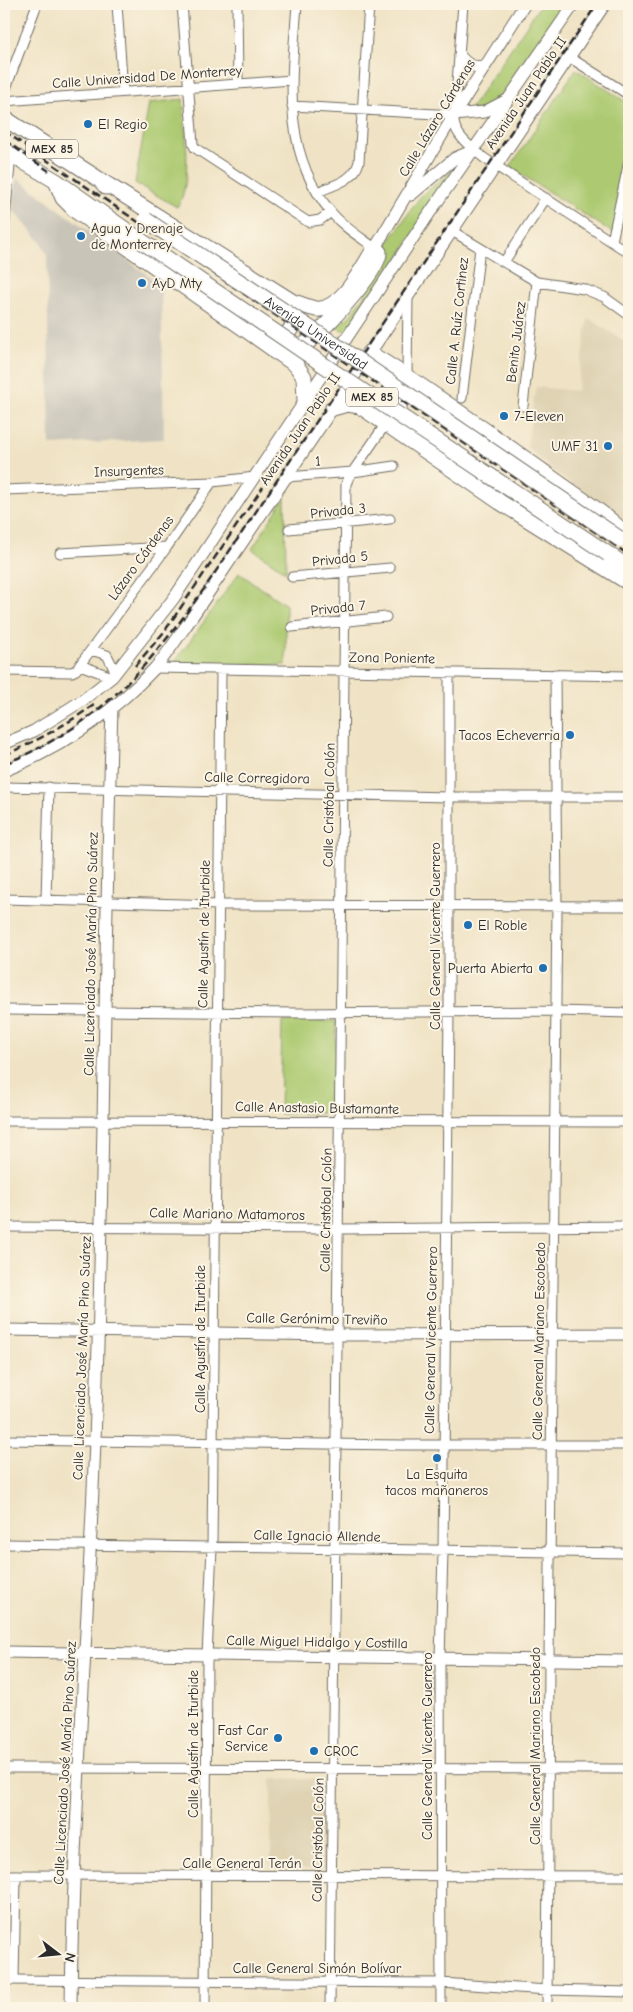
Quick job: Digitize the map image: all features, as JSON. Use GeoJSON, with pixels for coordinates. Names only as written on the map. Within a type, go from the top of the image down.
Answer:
{"type":"FeatureCollection","features":[{"type":"Feature","properties":{"kind":"highway","name":"Avenida Universidad"},"geometry":{"type":"LineString","coordinates":[[4,118],[100,180],[111,193],[146,220],[626,541]]}},
{"type":"Feature","properties":{"kind":"highway","name":"Avenida Universidad"},"geometry":{"type":"LineString","coordinates":[[7,152],[56,181],[334,372],[629,568]]}},
{"type":"Feature","properties":{"kind":"highway"},"geometry":{"type":"LineString","coordinates":[[100,180],[294,302],[317,309],[335,304],[344,295],[375,248],[380,254],[378,261],[339,312],[301,348],[286,353],[275,352]]}},
{"type":"Feature","properties":{"kind":"highway"},"geometry":{"type":"LineString","coordinates":[[56,181],[63,198],[76,211],[296,365],[301,371],[305,384],[305,402]]}},
{"type":"Feature","properties":{"kind":"highway"},"geometry":{"type":"LineString","coordinates":[[260,341],[280,339],[288,334],[296,314],[294,302]]}},
{"type":"Feature","properties":{"kind":"highway"},"geometry":{"type":"LineString","coordinates":[[369,353],[407,376],[609,520],[626,541]]}},
{"type":"Feature","properties":{"kind":"highway"},"geometry":{"type":"LineString","coordinates":[[400,434],[396,419],[399,404],[405,396],[414,390],[424,388]]}},
{"type":"Feature","properties":{"kind":"highway"},"geometry":{"type":"LineString","coordinates":[[333,408],[347,404],[356,404],[500,502],[629,583]]}},
{"type":"Feature","properties":{"kind":"street"},"geometry":{"type":"LineString","coordinates":[[5,90],[36,4]]}},
{"type":"Feature","properties":{"kind":"street"},"geometry":{"type":"LineString","coordinates":[[117,4],[123,92]]}},
{"type":"Feature","properties":{"kind":"street"},"geometry":{"type":"LineString","coordinates":[[182,4],[193,144],[197,151],[308,222],[320,220],[331,212]]}},
{"type":"Feature","properties":{"kind":"street"},"geometry":{"type":"LineString","coordinates":[[237,4],[238,84]]}},
{"type":"Feature","properties":{"kind":"street"},"geometry":{"type":"LineString","coordinates":[[297,4],[292,106],[298,148],[305,167],[331,212],[349,229],[375,248]]}},
{"type":"Feature","properties":{"kind":"street"},"geometry":{"type":"LineString","coordinates":[[318,192],[350,178],[356,172],[359,162],[369,4]]}},
{"type":"Feature","properties":{"kind":"street"},"geometry":{"type":"LineString","coordinates":[[463,4],[454,115],[456,129],[474,150],[629,253]]}},
{"type":"Feature","properties":{"kind":"street","name":"Calle Lázaro Cárdenas"},"geometry":{"type":"LineString","coordinates":[[375,248],[454,115],[525,4]]}},
{"type":"Feature","properties":{"kind":"street","name":"Avenida Juan Pablo II"},"geometry":{"type":"LineString","coordinates":[[4,744],[34,731],[83,700],[114,675],[183,586],[429,214],[574,4]]}},
{"type":"Feature","properties":{"kind":"street","name":"Avenida Juan Pablo II"},"geometry":{"type":"LineString","coordinates":[[4,771],[76,734],[112,709],[154,668],[186,626],[605,4]]}},
{"type":"Feature","properties":{"kind":"street"},"geometry":{"type":"LineString","coordinates":[[460,56],[469,65],[477,68],[485,66]]}},
{"type":"Feature","properties":{"kind":"street"},"geometry":{"type":"LineString","coordinates":[[569,57],[629,95]]}},
{"type":"Feature","properties":{"kind":"street","name":"Calle Universidad De Monterrey"},"geometry":{"type":"LineString","coordinates":[[4,101],[292,80]]}},
{"type":"Feature","properties":{"kind":"street"},"geometry":{"type":"LineString","coordinates":[[292,106],[454,115],[491,110],[509,99]]}},
{"type":"Feature","properties":{"kind":"street"},"geometry":{"type":"LineString","coordinates":[[404,201],[456,158],[474,150]]}},
{"type":"Feature","properties":{"kind":"street"},"geometry":{"type":"LineString","coordinates":[[4,230],[7,152]]}},
{"type":"Feature","properties":{"kind":"street"},"geometry":{"type":"LineString","coordinates":[[612,242],[629,161]]}},
{"type":"Feature","properties":{"kind":"street"},"geometry":{"type":"LineString","coordinates":[[504,262],[546,198]]}},
{"type":"Feature","properties":{"kind":"street"},"geometry":{"type":"LineString","coordinates":[[452,231],[537,282],[584,289],[604,297],[629,315]]}},
{"type":"Feature","properties":{"kind":"street","name":"Calle A. Ruíz Cortinez"},"geometry":{"type":"LineString","coordinates":[[462,398],[480,248]]}},
{"type":"Feature","properties":{"kind":"street","name":"Benito Juárez"},"geometry":{"type":"LineString","coordinates":[[523,406],[537,282]]}},
{"type":"Feature","properties":{"kind":"street"},"geometry":{"type":"LineString","coordinates":[[407,376],[408,295]]}},
{"type":"Feature","properties":{"kind":"street","name":"Calle Cristóbal Colón"},"geometry":{"type":"LineString","coordinates":[[330,2008],[340,1229],[342,794],[346,484],[385,424]]}},
{"type":"Feature","properties":{"kind":"street","name":"1"},"geometry":{"type":"LineString","coordinates":[[286,477],[353,472],[394,466]]}},
{"type":"Feature","properties":{"kind":"street","name":"Insurgentes"},"geometry":{"type":"LineString","coordinates":[[4,490],[212,482],[255,477]]}},
{"type":"Feature","properties":{"kind":"street","name":"Lázaro Cárdenas"},"geometry":{"type":"LineString","coordinates":[[80,665],[167,547],[212,482]]}},
{"type":"Feature","properties":{"kind":"street","name":"Privada 3"},"geometry":{"type":"LineString","coordinates":[[289,530],[390,519]]}},
{"type":"Feature","properties":{"kind":"street"},"geometry":{"type":"LineString","coordinates":[[60,552],[167,547]]}},
{"type":"Feature","properties":{"kind":"street","name":"Privada 5"},"geometry":{"type":"LineString","coordinates":[[292,577],[390,568]]}},
{"type":"Feature","properties":{"kind":"street","name":"Privada 7"},"geometry":{"type":"LineString","coordinates":[[292,627],[386,617]]}},
{"type":"Feature","properties":{"kind":"street"},"geometry":{"type":"LineString","coordinates":[[91,650],[99,650],[107,655],[114,675]]}},
{"type":"Feature","properties":{"kind":"street"},"geometry":{"type":"LineString","coordinates":[[4,671],[73,671],[80,665],[114,675]]}},
{"type":"Feature","properties":{"kind":"street","name":"Zona Poniente"},"geometry":{"type":"LineString","coordinates":[[154,668],[221,671],[629,676]]}},
{"type":"Feature","properties":{"kind":"street","name":"Calle Agustín de Iturbide"},"geometry":{"type":"LineString","coordinates":[[205,2008],[221,671]]}},
{"type":"Feature","properties":{"kind":"street","name":"Calle General Vicente Guerrero"},"geometry":{"type":"LineString","coordinates":[[441,2008],[440,1658],[443,1552],[450,906],[449,673]]}},
{"type":"Feature","properties":{"kind":"street","name":"Calle General Mariano Escobedo"},"geometry":{"type":"LineString","coordinates":[[547,2008],[552,1335],[556,1122],[555,674]]}},
{"type":"Feature","properties":{"kind":"street","name":"Calle Licenciado José María Pino Suárez"},"geometry":{"type":"LineString","coordinates":[[71,2008],[73,1876],[91,1546],[99,1331],[104,1121],[106,902],[112,709]]}},
{"type":"Feature","properties":{"kind":"street","name":"Calle Corregidora"},"geometry":{"type":"LineString","coordinates":[[4,787],[449,797],[629,797]]}},
{"type":"Feature","properties":{"kind":"street"},"geometry":{"type":"LineString","coordinates":[[46,900],[49,787]]}},
{"type":"Feature","properties":{"kind":"street"},"geometry":{"type":"LineString","coordinates":[[4,899],[219,905],[629,906]]}},
{"type":"Feature","properties":{"kind":"street"},"geometry":{"type":"LineString","coordinates":[[4,1010],[104,1012],[556,1011],[629,1013]]}},
{"type":"Feature","properties":{"kind":"street","name":"Calle Anastasio Bustamante"},"geometry":{"type":"LineString","coordinates":[[4,1121],[629,1122]]}},
{"type":"Feature","properties":{"kind":"street","name":"Calle Mariano Matamoros"},"geometry":{"type":"LineString","coordinates":[[4,1227],[340,1229],[629,1226]]}},
{"type":"Feature","properties":{"kind":"street","name":"Calle Gerónimo Treviño"},"geometry":{"type":"LineString","coordinates":[[4,1330],[338,1335],[629,1334]]}},
{"type":"Feature","properties":{"kind":"street"},"geometry":{"type":"LineString","coordinates":[[4,1440],[629,1445]]}},
{"type":"Feature","properties":{"kind":"street","name":"Calle Ignacio Allende"},"geometry":{"type":"LineString","coordinates":[[4,1544],[443,1552],[629,1553]]}},
{"type":"Feature","properties":{"kind":"street","name":"Calle Miguel Hidalgo y Costilla"},"geometry":{"type":"LineString","coordinates":[[4,1652],[629,1661]]}},
{"type":"Feature","properties":{"kind":"street"},"geometry":{"type":"LineString","coordinates":[[4,1768],[629,1769]]}},
{"type":"Feature","properties":{"kind":"street","name":"Calle General Terán"},"geometry":{"type":"LineString","coordinates":[[4,1875],[629,1876]]}},
{"type":"Feature","properties":{"kind":"street"},"geometry":{"type":"LineString","coordinates":[[14,1980],[16,1875]]}},
{"type":"Feature","properties":{"kind":"street","name":"Calle General Simón Bolívar"},"geometry":{"type":"LineString","coordinates":[[4,1980],[72,1982],[331,1981],[441,1983],[548,1990],[629,1992]]}},
{"type":"Feature","properties":{"kind":"shaded area"},"geometry":{"type":"Polygon","coordinates":[[[17,178],[161,285],[164,439],[50,445],[47,255],[41,242],[13,210],[17,178]]]}},
{"type":"Feature","properties":{"kind":"shaded area"},"geometry":{"type":"Polygon","coordinates":[[[588,318],[629,344],[629,523],[553,471],[527,447],[536,387],[577,391],[588,318]]]}},
{"type":"Feature","properties":{"kind":"shaded area"},"geometry":{"type":"Polygon","coordinates":[[[271,1779],[326,1779],[326,1869],[271,1869],[271,1779]]]}},
{"type":"Feature","properties":{"kind":"green space"},"geometry":{"type":"Polygon","coordinates":[[[541,4],[565,4],[494,108],[469,111],[541,4]]]}},
{"type":"Feature","properties":{"kind":"green space"},"geometry":{"type":"Polygon","coordinates":[[[576,69],[629,104],[629,150],[613,233],[510,167],[576,69]]]}},
{"type":"Feature","properties":{"kind":"green space"},"geometry":{"type":"Polygon","coordinates":[[[183,99],[187,155],[185,185],[177,207],[135,183],[149,103],[183,99]]]}},
{"type":"Feature","properties":{"kind":"green space"},"geometry":{"type":"Polygon","coordinates":[[[459,165],[349,333],[336,327],[350,316],[392,256],[385,247],[420,197],[459,165]]]}},
{"type":"Feature","properties":{"kind":"green space"},"geometry":{"type":"Polygon","coordinates":[[[285,497],[286,572],[252,549],[285,497]]]}},
{"type":"Feature","properties":{"kind":"green space"},"geometry":{"type":"Polygon","coordinates":[[[239,573],[286,605],[286,665],[174,663],[239,573]]]}},
{"type":"Feature","properties":{"kind":"green space"},"geometry":{"type":"Polygon","coordinates":[[[282,1021],[336,1021],[335,1113],[280,1114],[282,1021]]]}},
{"type":"Feature","properties":{"kind":"railway"},"geometry":{"type":"LineString","coordinates":[[4,764],[37,749],[67,732],[93,713],[118,693],[161,645],[204,589],[597,4]]}},
{"type":"Feature","properties":{"kind":"railway"},"geometry":{"type":"LineString","coordinates":[[4,131],[629,555]]}},
{"type":"Feature","properties":{"kind":"railway"},"geometry":{"type":"LineString","coordinates":[[4,140],[49,171]]}},
{"type":"Feature","properties":{"kind":"railway"},"geometry":{"type":"LineString","coordinates":[[135,666],[164,632],[263,487]]}},
{"type":"Feature","properties":{"kind":"railway"},"geometry":{"type":"LineString","coordinates":[[4,755],[50,733],[94,705]]}},
{"type":"Feature","properties":{"kind":"place","name":"El Regio"},"geometry":{"type":"Point","coordinates":[88,124]}},
{"type":"Feature","properties":{"kind":"place","name":"Agua y Drenaje de Monterrey"},"geometry":{"type":"Point","coordinates":[81,236]}},
{"type":"Feature","properties":{"kind":"place","name":"AyD Mty"},"geometry":{"type":"Point","coordinates":[142,283]}},
{"type":"Feature","properties":{"kind":"place","name":"7-Eleven"},"geometry":{"type":"Point","coordinates":[504,416]}},
{"type":"Feature","properties":{"kind":"place","name":"UMF 31"},"geometry":{"type":"Point","coordinates":[608,446]}},
{"type":"Feature","properties":{"kind":"place","name":"Tacos Echeverria"},"geometry":{"type":"Point","coordinates":[570,735]}},
{"type":"Feature","properties":{"kind":"place","name":"El Roble"},"geometry":{"type":"Point","coordinates":[468,925]}},
{"type":"Feature","properties":{"kind":"place","name":"Puerta Abierta"},"geometry":{"type":"Point","coordinates":[543,968]}},
{"type":"Feature","properties":{"kind":"place","name":"La Esquita tacos mañaneros"},"geometry":{"type":"Point","coordinates":[437,1458]}},
{"type":"Feature","properties":{"kind":"place","name":"Fast Car Service"},"geometry":{"type":"Point","coordinates":[278,1738]}},
{"type":"Feature","properties":{"kind":"place","name":"CROC"},"geometry":{"type":"Point","coordinates":[314,1751]}}]}
